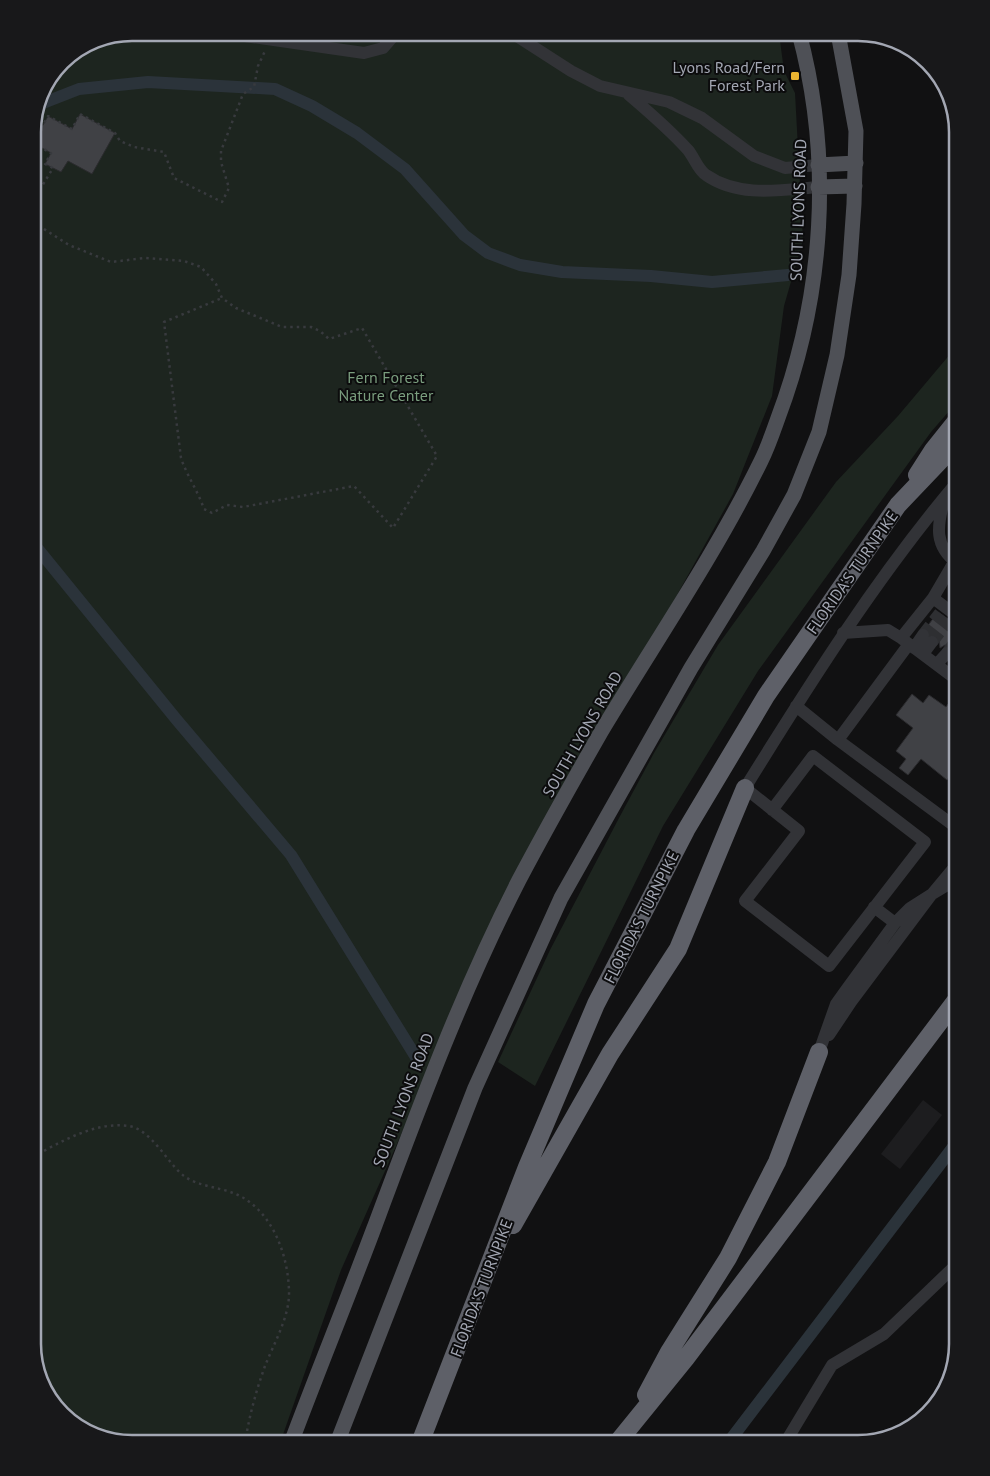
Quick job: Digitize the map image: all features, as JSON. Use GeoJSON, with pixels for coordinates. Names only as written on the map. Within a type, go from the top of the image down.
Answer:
{"type":"FeatureCollection","features":[{"type":"Feature","properties":{"kind":"highway"},"geometry":{"type":"LineString","coordinates":[[898,505],[933,450],[949,431]]}},
{"type":"Feature","properties":{"kind":"highway","name":"FLORIDA'S TURNPIKE"},"geometry":{"type":"LineString","coordinates":[[423,1435],[527,1167],[596,1004],[686,830],[766,696],[898,505],[949,452]]}},
{"type":"Feature","properties":{"kind":"highway"},"geometry":{"type":"LineString","coordinates":[[497,1244],[517,1220],[605,1063],[678,949],[745,788]]}},
{"type":"Feature","properties":{"kind":"highway"},"geometry":{"type":"LineString","coordinates":[[623,1435],[686,1358],[949,1011]]}},
{"type":"Feature","properties":{"kind":"highway"},"geometry":{"type":"LineString","coordinates":[[628,1428],[669,1352],[728,1258],[777,1162],[819,1052]]}},
{"type":"Feature","properties":{"kind":"main road","name":"SOUTH LYONS ROAD"},"geometry":{"type":"LineString","coordinates":[[295,1435],[417,1107],[473,976],[519,881],[600,734],[701,571],[763,458],[786,397],[804,336],[812,295],[818,228],[818,132],[810,79],[801,41]]}},
{"type":"Feature","properties":{"kind":"main road"},"geometry":{"type":"LineString","coordinates":[[340,1435],[475,1088],[561,898],[691,668],[763,551],[794,495],[819,432],[837,355],[849,275],[855,186],[856,131],[840,41]]}},
{"type":"Feature","properties":{"kind":"main road"},"geometry":{"type":"LineString","coordinates":[[818,164],[856,162]]}},
{"type":"Feature","properties":{"kind":"main road"},"geometry":{"type":"LineString","coordinates":[[818,186],[855,186]]}},
{"type":"Feature","properties":{"kind":"street"},"geometry":{"type":"LineString","coordinates":[[284,41],[364,53],[383,48],[389,41]]}},
{"type":"Feature","properties":{"kind":"street"},"geometry":{"type":"LineString","coordinates":[[524,41],[571,71],[600,86],[627,94],[669,102],[702,118],[754,156],[785,168],[818,164]]}},
{"type":"Feature","properties":{"kind":"street"},"geometry":{"type":"LineString","coordinates":[[627,94],[656,118],[688,150],[705,174],[738,189],[772,192],[818,186]]}},
{"type":"Feature","properties":{"kind":"street"},"geometry":{"type":"LineString","coordinates":[[772,810],[813,756],[925,842],[829,966],[745,901],[799,831],[772,810],[745,788],[843,633],[949,492]]}},
{"type":"Feature","properties":{"kind":"street"},"geometry":{"type":"LineString","coordinates":[[945,496],[937,528],[939,540],[949,552]]}},
{"type":"Feature","properties":{"kind":"street"},"geometry":{"type":"LineString","coordinates":[[838,740],[912,646],[933,598],[949,572]]}},
{"type":"Feature","properties":{"kind":"street"},"geometry":{"type":"LineString","coordinates":[[933,598],[949,614]]}},
{"type":"Feature","properties":{"kind":"street"},"geometry":{"type":"LineString","coordinates":[[843,633],[888,630],[949,671]]}},
{"type":"Feature","properties":{"kind":"street"},"geometry":{"type":"LineString","coordinates":[[912,646],[928,639]]}},
{"type":"Feature","properties":{"kind":"street"},"geometry":{"type":"LineString","coordinates":[[937,664],[946,653]]}},
{"type":"Feature","properties":{"kind":"street"},"geometry":{"type":"LineString","coordinates":[[796,706],[838,740],[949,821]]}},
{"type":"Feature","properties":{"kind":"street"},"geometry":{"type":"LineString","coordinates":[[819,1052],[851,1002],[932,894],[949,874]]}},
{"type":"Feature","properties":{"kind":"street"},"geometry":{"type":"LineString","coordinates":[[819,1052],[836,1004],[895,923],[910,908],[949,884]]}},
{"type":"Feature","properties":{"kind":"street"},"geometry":{"type":"LineString","coordinates":[[874,907],[895,923]]}},
{"type":"Feature","properties":{"kind":"street"},"geometry":{"type":"LineString","coordinates":[[790,1435],[832,1365],[884,1334],[949,1273]]}},
{"type":"Feature","properties":{"kind":"path"},"geometry":{"type":"LineString","coordinates":[[41,129],[48,116],[72,128],[80,114],[115,133],[120,141],[164,152],[174,178],[222,202],[228,188],[221,162],[221,151],[243,94],[254,87],[258,66],[268,46]]}},
{"type":"Feature","properties":{"kind":"path"},"geometry":{"type":"LineString","coordinates":[[41,147],[51,153],[45,164],[53,168],[41,188]]}},
{"type":"Feature","properties":{"kind":"path"},"geometry":{"type":"LineString","coordinates":[[41,227],[69,245],[111,262],[145,258],[184,261],[201,267],[216,284],[222,298],[236,308],[282,327],[311,327],[320,331],[329,339],[362,328],[438,456],[394,528],[354,486],[243,507],[227,505],[212,513],[204,509],[198,490],[185,469],[181,458],[181,440],[164,322],[222,298]]}},
{"type":"Feature","properties":{"kind":"path"},"geometry":{"type":"LineString","coordinates":[[41,1152],[65,1139],[104,1127],[131,1126],[152,1140],[183,1176],[239,1196],[255,1206],[274,1230],[282,1247],[290,1293],[286,1313],[264,1369],[246,1435]]}},
{"type":"Feature","properties":{"kind":"shaded area"},"geometry":{"type":"Polygon","coordinates":[[[923,1100],[942,1115],[900,1169],[881,1154],[923,1100]]]}},
{"type":"Feature","properties":{"kind":"green space","name":"Fern Forest Nature Center"},"geometry":{"type":"Polygon","coordinates":[[[780,41],[784,71],[795,93],[803,240],[784,306],[772,396],[733,494],[600,734],[456,1011],[341,1270],[283,1435],[126,1435],[114,1433],[97,1428],[77,1416],[60,1399],[48,1379],[44,1367],[41,1344],[41,126],[46,103],[60,77],[72,64],[97,48],[120,42],[780,41]]]}},
{"type":"Feature","properties":{"kind":"green space"},"geometry":{"type":"Polygon","coordinates":[[[949,355],[949,411],[931,432],[758,671],[663,826],[535,1086],[498,1062],[550,950],[654,753],[718,645],[836,482],[898,416],[949,355]]]}},
{"type":"Feature","properties":{"kind":"building"},"geometry":{"type":"Polygon","coordinates":[[[80,114],[115,133],[92,174],[68,161],[61,172],[45,164],[51,153],[41,147],[41,129],[48,116],[72,129],[80,114]]]}},
{"type":"Feature","properties":{"kind":"building"},"geometry":{"type":"Polygon","coordinates":[[[938,612],[949,620],[949,646],[945,645],[940,648],[939,638],[931,634],[926,628],[938,612]]]}},
{"type":"Feature","properties":{"kind":"building"},"geometry":{"type":"Polygon","coordinates":[[[912,694],[923,703],[929,695],[946,707],[949,703],[949,777],[947,780],[921,759],[908,775],[899,768],[906,759],[896,751],[913,728],[896,715],[912,694]]]}},
{"type":"Feature","properties":{"kind":"waterway"},"geometry":{"type":"LineString","coordinates":[[47,102],[79,89],[148,82],[275,89],[312,106],[357,133],[405,169],[464,235],[488,253],[520,265],[562,272],[651,276],[712,282],[788,275]]}},
{"type":"Feature","properties":{"kind":"waterway"},"geometry":{"type":"LineString","coordinates":[[41,553],[176,719],[291,855],[419,1062]]}},
{"type":"Feature","properties":{"kind":"waterway"},"geometry":{"type":"LineString","coordinates":[[734,1435],[949,1153]]}},
{"type":"Feature","properties":{"kind":"tunnel"},"geometry":{"type":"LineString","coordinates":[[923,635],[940,613]]}},
{"type":"Feature","properties":{"kind":"tunnel"},"geometry":{"type":"LineString","coordinates":[[932,642],[949,620]]}},
{"type":"Feature","properties":{"kind":"place","name":"Lyons Road/Fern Forest Park"},"geometry":{"type":"Point","coordinates":[795,76]}}]}
